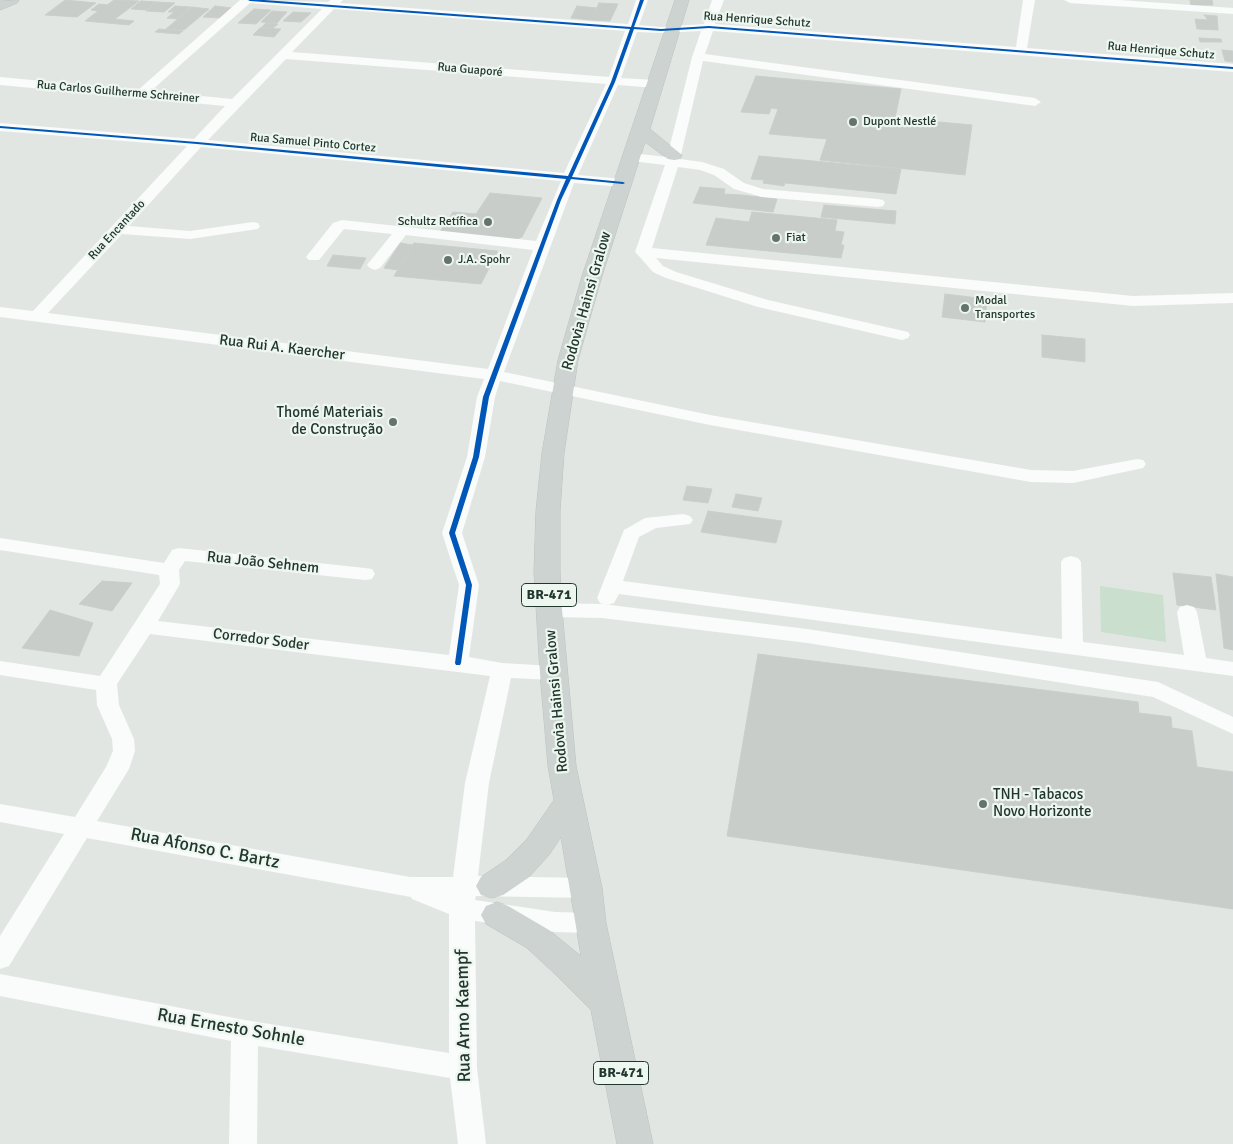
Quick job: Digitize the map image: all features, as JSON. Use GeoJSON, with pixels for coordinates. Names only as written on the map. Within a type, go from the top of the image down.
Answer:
{"type":"FeatureCollection","features":[{"type":"Feature","properties":{"kind":"main road"},"geometry":{"type":"LineString","coordinates":[[0,6],[12,0]]}},
{"type":"Feature","properties":{"kind":"main road","name":"Rodovia Hainsi Gralow"},"geometry":{"type":"LineString","coordinates":[[635,1144],[590,923],[586,888],[562,766],[549,610],[547,572],[548,511],[553,453],[562,388],[579,318],[631,157],[642,130],[682,0]]}},
{"type":"Feature","properties":{"kind":"main road"},"geometry":{"type":"LineString","coordinates":[[642,130],[673,158]]}},
{"type":"Feature","properties":{"kind":"main road"},"geometry":{"type":"LineString","coordinates":[[568,801],[538,847],[517,869],[478,899],[538,939],[606,1002]]}},
{"type":"Feature","properties":{"kind":"street","name":"Rua Henrique Schutz"},"geometry":{"type":"LineString","coordinates":[[249,0],[334,3],[631,29],[673,30],[709,27],[1233,68]]}},
{"type":"Feature","properties":{"kind":"street"},"geometry":{"type":"LineString","coordinates":[[141,94],[249,0]]}},
{"type":"Feature","properties":{"kind":"street"},"geometry":{"type":"LineString","coordinates":[[458,663],[469,584],[452,533],[476,458],[486,397],[559,200],[613,82],[642,0]]}},
{"type":"Feature","properties":{"kind":"street"},"geometry":{"type":"LineString","coordinates":[[643,252],[673,158],[698,57],[718,0]]}},
{"type":"Feature","properties":{"kind":"street"},"geometry":{"type":"LineString","coordinates":[[1021,51],[1029,0]]}},
{"type":"Feature","properties":{"kind":"street"},"geometry":{"type":"LineString","coordinates":[[1070,0],[1233,11]]}},
{"type":"Feature","properties":{"kind":"street","name":"Rua Encantado"},"geometry":{"type":"LineString","coordinates":[[37,316],[197,143],[334,3]]}},
{"type":"Feature","properties":{"kind":"street","name":"Rua Guaporé"},"geometry":{"type":"LineString","coordinates":[[284,55],[655,84]]}},
{"type":"Feature","properties":{"kind":"street"},"geometry":{"type":"LineString","coordinates":[[698,57],[1035,102]]}},
{"type":"Feature","properties":{"kind":"street","name":"Rua Carlos Guilherme Schreiner"},"geometry":{"type":"LineString","coordinates":[[0,81],[235,103]]}},
{"type":"Feature","properties":{"kind":"street","name":"Rua Samuel Pinto Cortez"},"geometry":{"type":"LineString","coordinates":[[1,128],[197,143],[623,183]]}},
{"type":"Feature","properties":{"kind":"street"},"geometry":{"type":"LineString","coordinates":[[631,157],[673,158],[719,172],[738,186],[762,193],[878,203]]}},
{"type":"Feature","properties":{"kind":"street"},"geometry":{"type":"LineString","coordinates":[[314,257],[338,226],[342,224],[542,246]]}},
{"type":"Feature","properties":{"kind":"street"},"geometry":{"type":"LineString","coordinates":[[118,229],[190,235],[253,226]]}},
{"type":"Feature","properties":{"kind":"street"},"geometry":{"type":"LineString","coordinates":[[375,265],[402,231]]}},
{"type":"Feature","properties":{"kind":"street"},"geometry":{"type":"LineString","coordinates":[[643,252],[1133,301],[1233,298]]}},
{"type":"Feature","properties":{"kind":"street"},"geometry":{"type":"LineString","coordinates":[[643,252],[658,268],[680,278],[764,304],[902,335]]}},
{"type":"Feature","properties":{"kind":"street","name":"Rua Rui A. Kaercher"},"geometry":{"type":"LineString","coordinates":[[0,312],[494,375],[710,420],[1031,476],[1073,477],[1137,464]]}},
{"type":"Feature","properties":{"kind":"street"},"geometry":{"type":"LineString","coordinates":[[602,611],[631,534],[652,522],[682,520]]}},
{"type":"Feature","properties":{"kind":"street"},"geometry":{"type":"LineString","coordinates":[[0,544],[169,570],[170,584],[106,684],[108,705],[123,739],[124,751],[117,769],[0,958]]}},
{"type":"Feature","properties":{"kind":"street","name":"Rua João Sehnem"},"geometry":{"type":"LineString","coordinates":[[169,570],[179,554],[365,574]]}},
{"type":"Feature","properties":{"kind":"street"},"geometry":{"type":"LineString","coordinates":[[1071,562],[1073,648]]}},
{"type":"Feature","properties":{"kind":"street"},"geometry":{"type":"LineString","coordinates":[[611,586],[1233,669]]}},
{"type":"Feature","properties":{"kind":"street"},"geometry":{"type":"LineString","coordinates":[[549,610],[602,611],[807,636],[1158,690],[1233,726]]}},
{"type":"Feature","properties":{"kind":"street"},"geometry":{"type":"LineString","coordinates":[[1187,612],[1196,664]]}},
{"type":"Feature","properties":{"kind":"street","name":"Corredor Soder"},"geometry":{"type":"LineString","coordinates":[[144,626],[458,663],[502,670],[553,673]]}},
{"type":"Feature","properties":{"kind":"street"},"geometry":{"type":"LineString","coordinates":[[0,668],[106,684]]}},
{"type":"Feature","properties":{"kind":"street","name":"Rua Arno Kaempf"},"geometry":{"type":"LineString","coordinates":[[472,1144],[463,1068],[478,899],[477,783],[502,670]]}},
{"type":"Feature","properties":{"kind":"street","name":"Rua Afonso C. Bartz"},"geometry":{"type":"LineString","coordinates":[[0,813],[82,826],[478,899],[555,922],[590,923]]}},
{"type":"Feature","properties":{"kind":"street","name":"Rua Afonso C. Bartz"},"geometry":{"type":"LineString","coordinates":[[478,899],[586,888]]}},
{"type":"Feature","properties":{"kind":"street","name":"Rua Ernesto Sohnle"},"geometry":{"type":"LineString","coordinates":[[0,985],[245,1032],[463,1068]]}},
{"type":"Feature","properties":{"kind":"street"},"geometry":{"type":"LineString","coordinates":[[243,1144],[245,1032]]}},
{"type":"Feature","properties":{"kind":"green space"},"geometry":{"type":"Polygon","coordinates":[[[1100,586],[1163,595],[1166,642],[1101,632],[1100,586]]]}},
{"type":"Feature","properties":{"kind":"building"},"geometry":{"type":"Polygon","coordinates":[[[65,0],[96,3],[77,17],[45,15],[65,0]]]}},
{"type":"Feature","properties":{"kind":"building"},"geometry":{"type":"Polygon","coordinates":[[[114,0],[139,1],[115,19],[134,21],[129,25],[85,21],[98,11],[91,10],[99,4],[107,5],[114,0]]]}},
{"type":"Feature","properties":{"kind":"building"},"geometry":{"type":"Polygon","coordinates":[[[1190,0],[1212,0],[1213,5],[1191,5],[1190,0]]]}},
{"type":"Feature","properties":{"kind":"building"},"geometry":{"type":"Polygon","coordinates":[[[141,1],[157,2],[146,10],[131,9],[141,1]]]}},
{"type":"Feature","properties":{"kind":"building"},"geometry":{"type":"Polygon","coordinates":[[[157,2],[175,3],[164,12],[146,11],[157,2]]]}},
{"type":"Feature","properties":{"kind":"building"},"geometry":{"type":"Polygon","coordinates":[[[599,3],[618,4],[610,21],[591,20],[599,3]]]}},
{"type":"Feature","properties":{"kind":"building"},"geometry":{"type":"Polygon","coordinates":[[[175,6],[191,7],[177,19],[167,18],[174,12],[168,12],[175,6]]]}},
{"type":"Feature","properties":{"kind":"building"},"geometry":{"type":"Polygon","coordinates":[[[215,6],[232,8],[221,18],[203,17],[215,6]]]}},
{"type":"Feature","properties":{"kind":"building"},"geometry":{"type":"Polygon","coordinates":[[[577,6],[597,8],[591,20],[571,18],[577,6]]]}},
{"type":"Feature","properties":{"kind":"building"},"geometry":{"type":"Polygon","coordinates":[[[192,7],[209,9],[184,30],[166,29],[192,7]]]}},
{"type":"Feature","properties":{"kind":"building"},"geometry":{"type":"Polygon","coordinates":[[[254,9],[271,10],[256,24],[238,23],[254,9]]]}},
{"type":"Feature","properties":{"kind":"building"},"geometry":{"type":"Polygon","coordinates":[[[272,11],[287,12],[277,23],[261,22],[272,11]]]}},
{"type":"Feature","properties":{"kind":"building"},"geometry":{"type":"Polygon","coordinates":[[[293,12],[311,13],[301,22],[283,21],[293,12]]]}},
{"type":"Feature","properties":{"kind":"building"},"geometry":{"type":"Polygon","coordinates":[[[1204,15],[1217,16],[1218,30],[1197,29],[1195,19],[1208,20],[1204,15]]]}},
{"type":"Feature","properties":{"kind":"building"},"geometry":{"type":"Polygon","coordinates":[[[266,23],[278,24],[273,28],[261,28],[266,23]]]}},
{"type":"Feature","properties":{"kind":"building"},"geometry":{"type":"Polygon","coordinates":[[[260,28],[281,29],[274,37],[253,35],[260,28]]]}},
{"type":"Feature","properties":{"kind":"building"},"geometry":{"type":"Polygon","coordinates":[[[159,29],[183,31],[179,34],[155,32],[159,29]]]}},
{"type":"Feature","properties":{"kind":"building"},"geometry":{"type":"Polygon","coordinates":[[[1199,38],[1221,39],[1222,42],[1200,42],[1199,38]]]}},
{"type":"Feature","properties":{"kind":"building"},"geometry":{"type":"Polygon","coordinates":[[[1222,50],[1233,51],[1233,62],[1225,61],[1222,50]]]}},
{"type":"Feature","properties":{"kind":"building","name":"Dupont Nestlé"},"geometry":{"type":"Polygon","coordinates":[[[756,76],[901,89],[895,118],[972,125],[965,175],[820,160],[827,139],[769,134],[778,109],[771,108],[769,114],[741,112],[756,76]]]}},
{"type":"Feature","properties":{"kind":"building"},"geometry":{"type":"Polygon","coordinates":[[[759,156],[901,169],[896,194],[785,183],[784,186],[763,183],[764,180],[751,179],[759,156]]]}},
{"type":"Feature","properties":{"kind":"building"},"geometry":{"type":"Polygon","coordinates":[[[700,187],[725,189],[724,194],[741,195],[736,208],[693,203],[700,187]]]}},
{"type":"Feature","properties":{"kind":"building","name":"Schultz Retífica"},"geometry":{"type":"Polygon","coordinates":[[[490,193],[542,198],[522,237],[514,240],[439,233],[453,212],[476,214],[490,193]]]}},
{"type":"Feature","properties":{"kind":"building"},"geometry":{"type":"Polygon","coordinates":[[[741,195],[777,199],[773,212],[736,208],[741,195]]]}},
{"type":"Feature","properties":{"kind":"building"},"geometry":{"type":"Polygon","coordinates":[[[824,205],[896,211],[895,224],[821,217],[824,205]]]}},
{"type":"Feature","properties":{"kind":"building","name":"Fiat"},"geometry":{"type":"Polygon","coordinates":[[[752,212],[837,220],[835,231],[844,232],[841,258],[706,245],[716,218],[749,222],[752,212]]]}},
{"type":"Feature","properties":{"kind":"building"},"geometry":{"type":"Polygon","coordinates":[[[400,243],[413,245],[398,270],[384,268],[400,243]]]}},
{"type":"Feature","properties":{"kind":"building","name":"J.A. Spohr"},"geometry":{"type":"Polygon","coordinates":[[[414,243],[498,251],[481,284],[394,276],[414,243]]]}},
{"type":"Feature","properties":{"kind":"building"},"geometry":{"type":"Polygon","coordinates":[[[333,255],[366,258],[360,269],[327,266],[333,255]]]}},
{"type":"Feature","properties":{"kind":"building","name":"Modal Transportes"},"geometry":{"type":"Polygon","coordinates":[[[945,294],[987,299],[985,322],[942,317],[945,294]]]}},
{"type":"Feature","properties":{"kind":"building"},"geometry":{"type":"Polygon","coordinates":[[[1042,335],[1085,339],[1085,362],[1042,357],[1042,335]]]}},
{"type":"Feature","properties":{"kind":"building"},"geometry":{"type":"Polygon","coordinates":[[[687,486],[712,489],[708,503],[683,500],[687,486]]]}},
{"type":"Feature","properties":{"kind":"building"},"geometry":{"type":"Polygon","coordinates":[[[736,494],[762,498],[758,511],[732,507],[736,494]]]}},
{"type":"Feature","properties":{"kind":"building"},"geometry":{"type":"Polygon","coordinates":[[[708,511],[782,521],[776,543],[701,532],[708,511]]]}},
{"type":"Feature","properties":{"kind":"building"},"geometry":{"type":"Polygon","coordinates":[[[1173,573],[1211,577],[1216,610],[1177,605],[1173,573]]]}},
{"type":"Feature","properties":{"kind":"building"},"geometry":{"type":"Polygon","coordinates":[[[1216,574],[1233,577],[1233,650],[1224,648],[1216,574]]]}},
{"type":"Feature","properties":{"kind":"building"},"geometry":{"type":"Polygon","coordinates":[[[102,581],[132,583],[112,611],[79,604],[102,581]]]}},
{"type":"Feature","properties":{"kind":"building"},"geometry":{"type":"Polygon","coordinates":[[[50,610],[93,623],[79,656],[22,648],[50,610]]]}},
{"type":"Feature","properties":{"kind":"building","name":"TNH - Tabacos Novo Horizonte"},"geometry":{"type":"Polygon","coordinates":[[[758,654],[1138,702],[1139,713],[1171,717],[1172,728],[1192,731],[1197,767],[1233,772],[1233,909],[727,836],[758,654]]]}},
{"type":"Feature","properties":{"kind":"cycle path"},"geometry":{"type":"LineString","coordinates":[[250,0],[661,30],[709,27],[1233,68]]}},
{"type":"Feature","properties":{"kind":"cycle path"},"geometry":{"type":"LineString","coordinates":[[458,663],[469,585],[452,533],[476,457],[486,397],[559,200],[613,82],[642,0]]}},
{"type":"Feature","properties":{"kind":"cycle path"},"geometry":{"type":"LineString","coordinates":[[0,127],[197,143],[623,183]]}},
{"type":"Feature","properties":{"kind":"place","name":"Dupont Nestlé"},"geometry":{"type":"Point","coordinates":[853,122]}},
{"type":"Feature","properties":{"kind":"place","name":"Schultz Retífica"},"geometry":{"type":"Point","coordinates":[488,222]}},
{"type":"Feature","properties":{"kind":"place","name":"Fiat"},"geometry":{"type":"Point","coordinates":[776,238]}},
{"type":"Feature","properties":{"kind":"place","name":"J.A. Spohr"},"geometry":{"type":"Point","coordinates":[448,260]}},
{"type":"Feature","properties":{"kind":"place","name":"Modal Transportes"},"geometry":{"type":"Point","coordinates":[965,308]}},
{"type":"Feature","properties":{"kind":"place","name":"Thomé Materiais de Construção"},"geometry":{"type":"Point","coordinates":[393,422]}},
{"type":"Feature","properties":{"kind":"place","name":"TNH - Tabacos Novo Horizonte"},"geometry":{"type":"Point","coordinates":[983,804]}}]}
